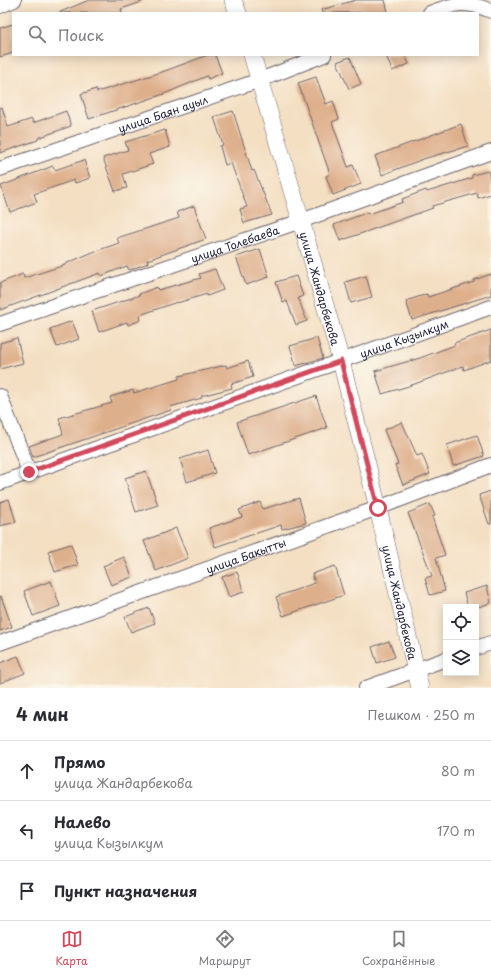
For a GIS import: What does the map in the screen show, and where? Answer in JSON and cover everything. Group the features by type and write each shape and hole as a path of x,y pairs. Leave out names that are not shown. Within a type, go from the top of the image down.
{"street":[{"path":"0,6 14,0"},
{"path":"233,0 238,12"},
{"path":"433,12 456,3 475,3 491,11"},
{"name":"улица Жандарбекова","path":"252,56 341,361 378,508 420,688"},
{"name":"улица Баян ауыл","path":"0,169 260,80 321,56"},
{"name":"улица Толебаева","path":"0,324 301,221 491,152"},
{"name":"улица Кызылкум","path":"0,483 491,307"},
{"path":"0,396 29,472"},
{"name":"улица Бакытты","path":"0,643 378,508 491,465"},
{"path":"479,647 491,643"},
{"path":"366,688 443,660"}],"building":[{"path":"89,0 142,0 142,2 121,9 122,12 60,12"},
{"path":"356,0 385,0 388,12 322,12 321,10"},
{"path":"12,24 12,53 0,57 0,28"},
{"path":"205,56 215,56 222,73 208,79 207,76 164,94 89,119 81,94 96,89 97,92 162,72"},
{"path":"386,56 405,56 409,64 392,71"},
{"path":"350,57 361,84 349,89 337,62"},
{"path":"316,77 326,104 333,101 339,119 332,122 348,167 353,165 361,184 333,195 326,176 330,174 298,83"},
{"path":"2,107 8,127 32,119 33,123 66,111 71,126 38,138 38,140 0,153 0,108"},
{"path":"233,111 252,171 254,170 272,215 244,223 240,209 247,207 231,163 225,165 220,146 223,145 214,117"},
{"path":"461,124 468,146 423,159 382,175 375,156"},
{"path":"165,130 170,147 149,154 153,164 123,174 127,188 115,191 103,158 128,150 125,142"},
{"path":"84,160 90,178 75,183 74,180 34,194 37,202 10,212 1,186 53,166 55,170"},
{"path":"488,171 491,182 491,194 478,198 477,193 432,206 433,208 340,241 334,225 368,212 369,214 403,202 402,199 426,190 427,192 472,178 472,175"},
{"path":"194,206 206,239 147,260 148,263 129,270 127,266 101,276 100,273 0,310 0,283 23,274 24,278 65,265 93,252 119,243 117,238 179,218 177,212"},
{"path":"260,249 269,277 246,285 236,257"},
{"path":"215,269 223,290 207,296 207,294 177,302 140,315 141,320 128,325 127,322 99,332 92,311 140,295 139,294 157,287 158,290 201,278 199,274"},
{"path":"491,274 491,295 412,320 406,301 427,294 428,297 474,282 474,280"},
{"path":"296,276 303,296 298,298 307,321 296,325 287,301 283,303 276,282"},
{"path":"366,276 372,297 351,303 345,282"},
{"path":"72,321 79,339 57,347 50,329"},
{"path":"491,330 491,360 464,370 463,366 412,385 382,394 375,371 420,358 455,345 454,343"},
{"path":"17,338 23,363 0,369 0,343"},
{"path":"317,338 323,358 296,366 290,346"},
{"path":"248,361 253,377 231,384 232,388 201,396 202,398 170,407 171,410 33,457 29,446 63,434 59,418 112,403 110,397 133,390 134,393 179,379 179,376 226,365 227,368"},
{"path":"316,396 327,428 248,455 237,422"},
{"path":"402,422 417,456 422,454 430,474 403,485 395,465 398,464 384,430"},
{"path":"477,435 484,456 453,466 447,445"},
{"path":"208,450 215,473 187,482 180,459"},
{"path":"146,471 158,505 136,512 125,478"},
{"path":"491,491 491,524 489,524 479,495"},
{"path":"299,498 306,523 282,529 281,525 215,547 209,528 242,517 239,510 260,502 263,509"},
{"path":"9,499 16,522 0,526 0,502"},
{"path":"430,504 435,516 432,517 445,555 436,558 445,591 430,595 425,578 432,576 408,513"},
{"path":"176,528 188,558 156,571 144,541"},
{"path":"71,544 78,565 55,572 48,551"},
{"path":"124,557 132,577 111,585 103,566"},
{"path":"335,566 344,595 283,616 276,597 315,583 312,574"},
{"path":"237,572 244,592 229,597 222,577"},
{"path":"51,581 60,606 33,616 24,591"},
{"path":"487,586 491,603 479,607 479,604 467,604 464,593"},
{"path":"0,596 12,627 0,631"},
{"path":"149,608 155,623 131,632 125,617"},
{"path":"389,641 395,657 377,663 372,647"},
{"path":"18,656 25,673 0,683 0,663"}],"route":[{"path":"29,472 341,361 378,508"}]}
